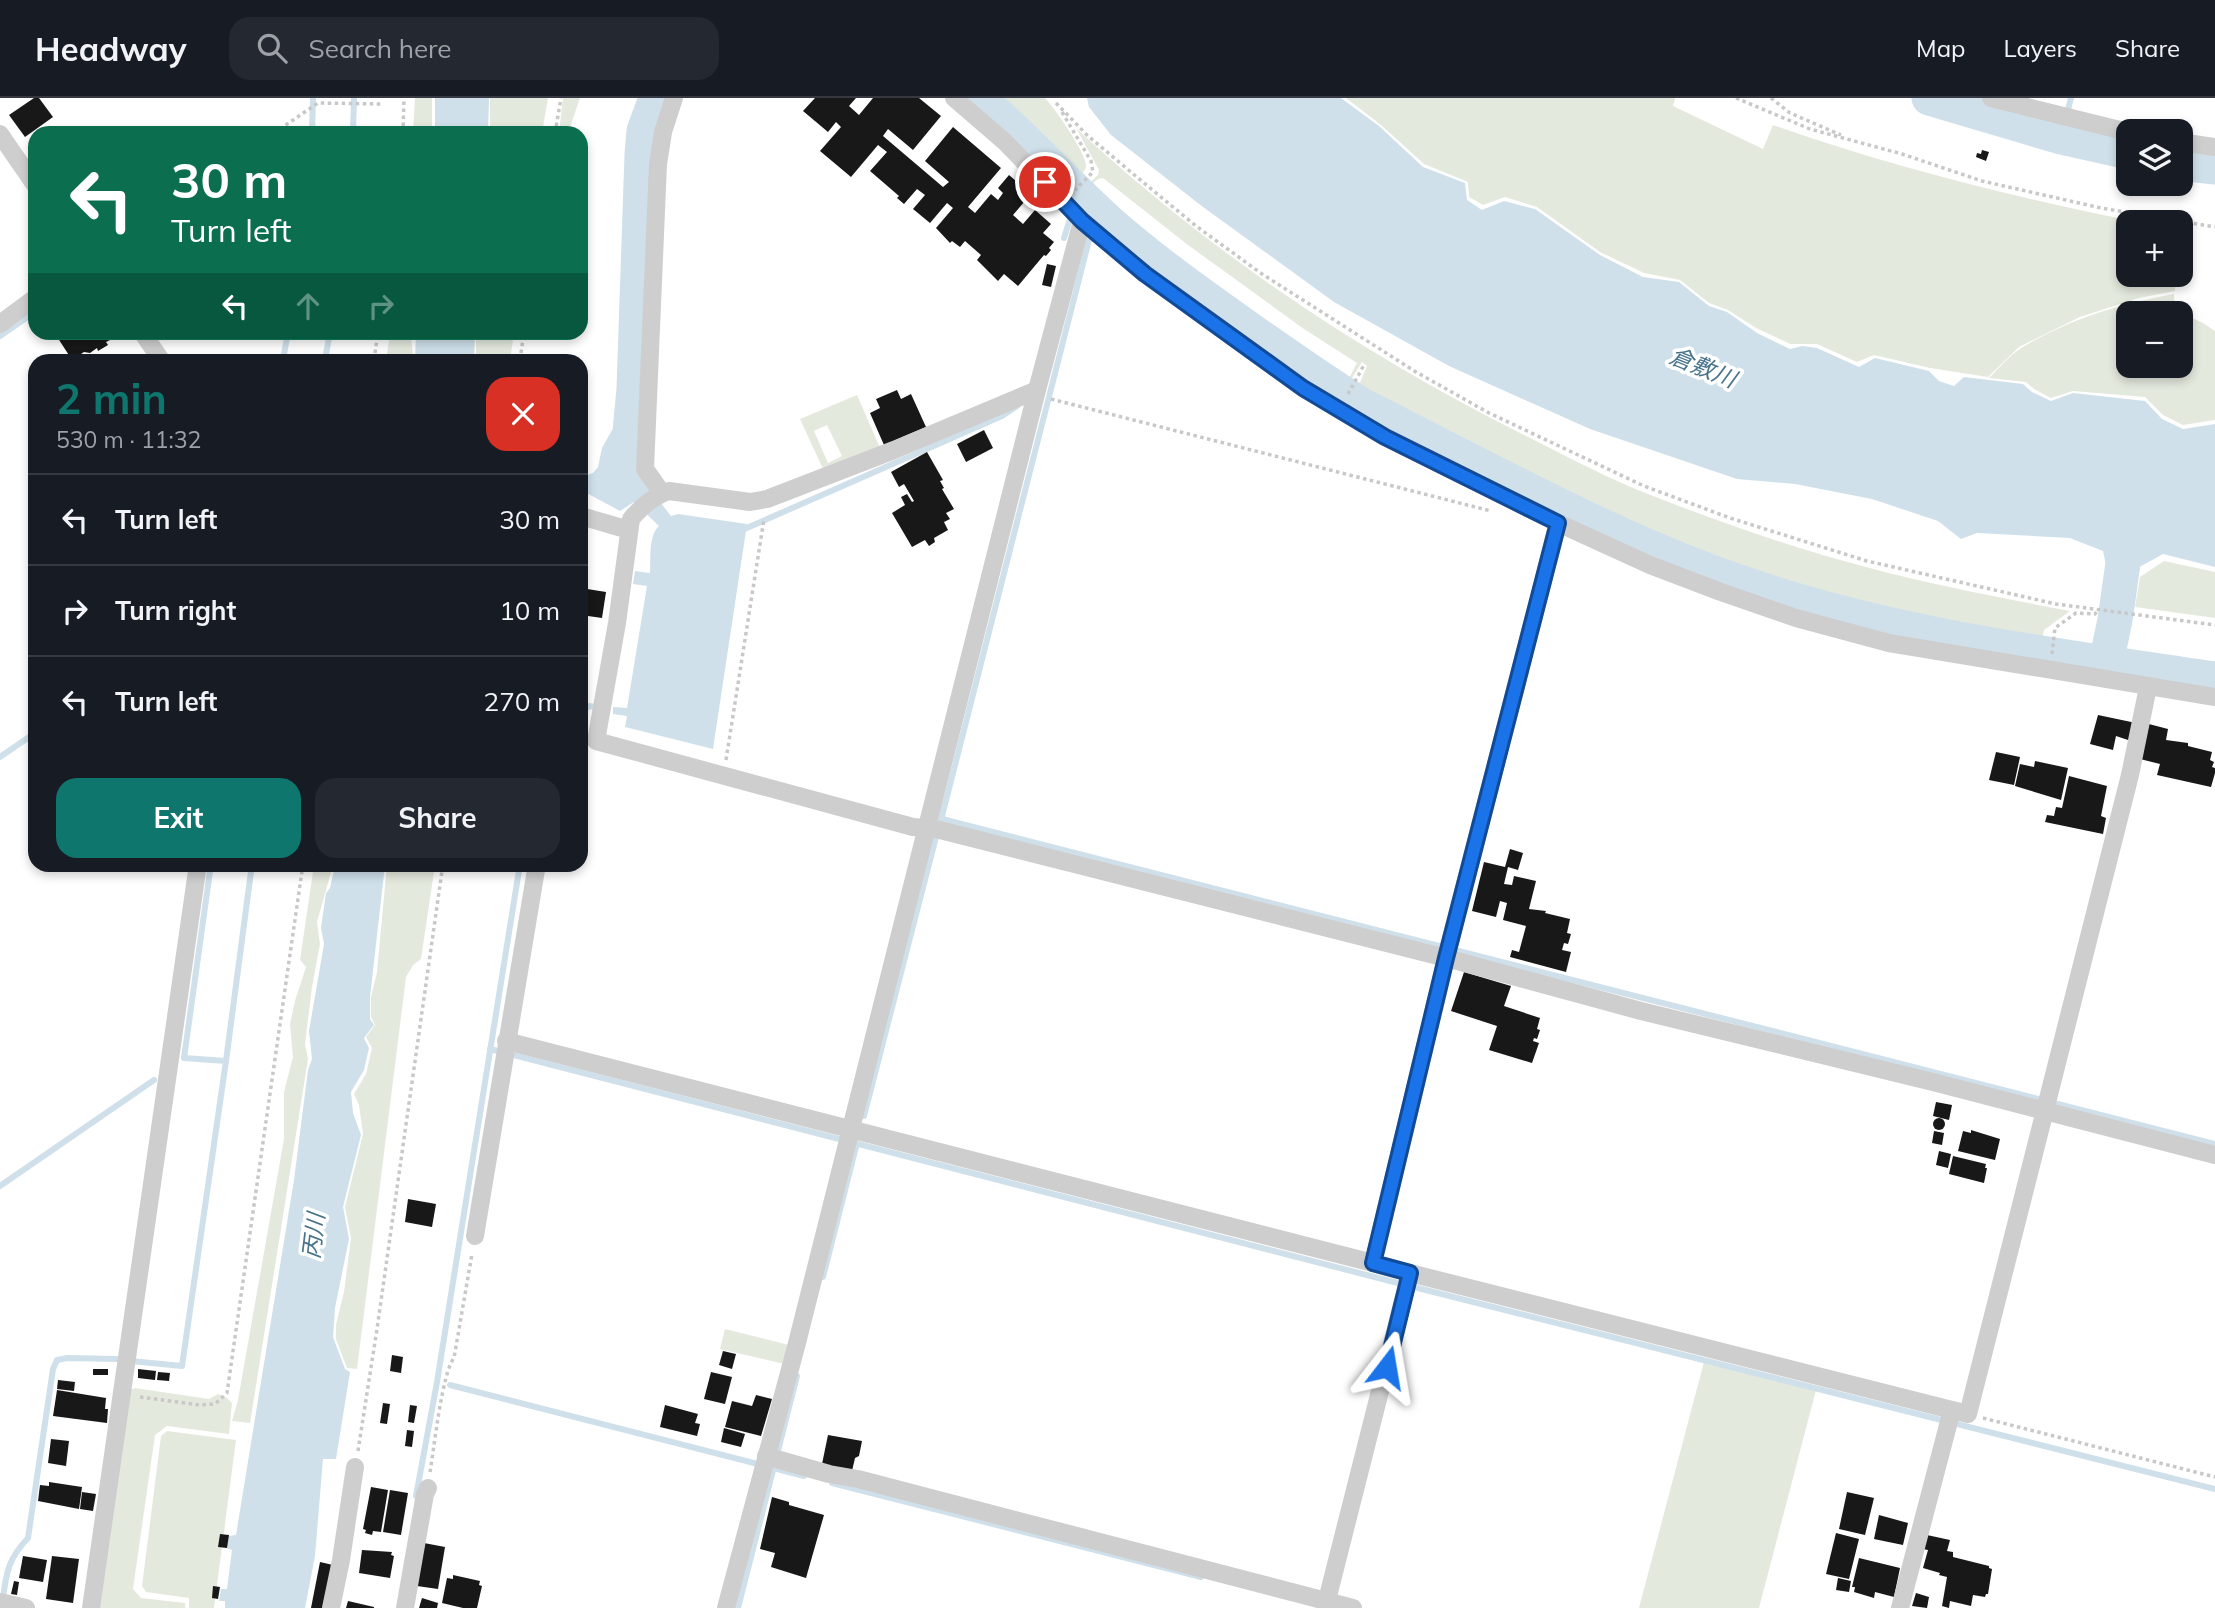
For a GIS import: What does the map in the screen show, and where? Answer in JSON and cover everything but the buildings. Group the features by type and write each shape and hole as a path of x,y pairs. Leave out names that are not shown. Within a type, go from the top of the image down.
{"street":[{"path":"659,495 645,469 658,164 663,132 674,98"},
{"path":"954,98 1005,142 1082,221 1145,274 1303,388 1385,437 1558,523 1650,565 1796,618 1889,643 2215,697"},
{"path":"1991,98 2116,129"},
{"path":"0,134 28,175"},
{"path":"2193,144 2215,147"},
{"path":"726,1608 769,1461 1037,390 1082,221"},
{"path":"0,324 28,303"},
{"path":"1037,390 894,450 766,499 750,502 668,491 640,509 631,519 603,708 589,742 913,827 936,829 1448,952 1641,1011 2045,1104 2215,1155"},
{"path":"588,518 629,530"},
{"path":"1373,1263 1448,952 1558,523"},
{"path":"1900,1608 2045,1104 2130,775 2148,687"},
{"path":"91,1608 197,872"},
{"path":"475,1236 536,872"},
{"path":"505,1048 849,1137 1373,1263 1409,1281 1954,1417"},
{"path":"1325,1605 1409,1281"},
{"path":"769,1461 1325,1605 1353,1608"},
{"path":"331,1608 355,1467"},
{"path":"405,1608 428,1488"},
{"path":"4,1603 26,1608"}],"path":[{"path":"403,126 404,98"},
{"path":"556,126 561,98"},
{"path":"1050,98 1088,136 1262,274 1489,413 1644,486 1730,519 1867,561 2004,594 2097,611 2215,625"},
{"path":"1735,98 1810,129 1982,181 2101,208 2215,227"},
{"path":"1772,98 1790,113 1852,140"},
{"path":"284,126 318,103 382,104"},
{"path":"1056,103 1091,161 1093,172 1082,183"},
{"path":"1353,385 1364,365"},
{"path":"1053,400 1496,513"},
{"path":"723,776 765,509"},
{"path":"2053,643 2055,628 2063,621 2076,613 2095,614 2097,611"},
{"path":"120,1398 146,1397 200,1405 215,1404 227,1393 302,872"},
{"path":"355,1467 442,872"},
{"path":"428,1488 445,1384 449,1364 454,1358 475,1236"},
{"path":"1954,1417 2215,1477"}],"shaded area":[{"path":"415,98 432,98 432,126 413,126"},
{"path":"490,98 548,98 543,126 490,126"},
{"path":"563,98 580,98 570,126 560,126"},
{"path":"992,98 1045,98 1076,142 1085,160 1084,171 1077,179 1017,118"},
{"path":"1346,98 1675,98 1673,106 1763,149 1773,125 1954,180 2116,217 2116,287 2175,287 2175,291 2130,301 2116,301 2116,305 2080,317 2019,347 1988,377 1930,368 1874,355 1857,362 1817,344 1790,344 1756,328 1728,310 1709,303 1680,280 1644,273 1600,252 1537,207 1505,197 1483,205 1469,197 1468,182 1424,164"},
{"path":"1076,128 1181,218 1292,300 1409,373 1622,483 1732,525 1839,560 1891,574 2070,611 2044,630 2042,642 1930,624 1826,598 1751,575 1671,546 1580,505 1422,427 1357,390 1367,366 1362,362 1349,383 1212,291 1142,236 1086,186 1098,175 1099,170","holes":["1103,178 1188,245 1304,329 1357,363 1348,380 1213,289 1091,188 1093,184"]},
{"path":"2174,294 2174,301 2142,301 2154,298"},
{"path":"2115,308 2116,378 2193,378 2193,318 2215,331 2215,420 2183,425 2163,415 2145,397 2073,391 2051,398 2026,382 1989,378 2017,351 2039,338"},
{"path":"389,340 411,340 413,354 387,354"},
{"path":"476,340 513,340 511,354 476,354"},
{"path":"857,395 881,450 824,471 800,419","holes":["827,425 842,456 828,463 814,431"]},
{"path":"2164,561 2215,572 2215,618 2135,607 2140,577"},
{"path":"313,872 331,872 317,922 320,944 305,1044 308,1059 250,1423 232,1421 284,1139 284,1092 293,1057 290,1024 306,967 300,960"},
{"path":"386,872 434,872 421,959 413,965 406,977 357,1369 347,1368 336,1339 336,1325 344,1292 351,1238 345,1207 363,1134 359,1105 354,1094 366,1074 372,1048 366,1037 375,1025 371,1017 371,997 377,972"},
{"path":"725,1329 789,1345 784,1364 720,1349"},
{"path":"1704,1362 1816,1390 1759,1608 1639,1608"},
{"path":"135,1388 209,1399 218,1394 232,1403 229,1434 167,1426 155,1435 133,1589 141,1598 185,1603 185,1608 98,1608 129,1390"},
{"path":"167,1431 236,1440 214,1608 189,1608 189,1598 146,1592 142,1586 161,1436"}],"water":[{"path":"435,98 489,98 488,126 435,126"},
{"name":"倉敷川","path":"1087,98 1341,98 1379,126 1423,167 1465,183 1467,200 1482,210 1504,201 1535,209 1600,255 1643,277 1679,282 1709,306 1727,312 1757,333 1790,349 1802,346 1817,348 1859,367 1875,358 1929,371 1939,381 1954,386 1964,377 2023,384 2032,392 2051,401 2073,393 2145,401 2162,419 2183,429 2215,424 2215,567 2163,554 2134,570 2127,597 2120,602 2114,602 2103,551 2070,538 1977,533 1961,539 1938,521 1872,499 1795,484 1737,479 1590,429 1449,366 1334,302 1203,207 1111,135 1089,107"},
{"path":"416,340 475,340 474,354 415,354"},
{"path":"624,396 640,397 638,474 671,516 678,514 747,524 713,749 625,727 627,716 613,714 613,707 627,708 647,586 633,584 635,571 650,573 653,536 659,526 634,502 620,511 588,494 588,475 598,467 602,448 621,414"},
{"name":"丙川","path":"333,872 384,872 370,997 370,1019 374,1025 364,1038 369,1048 364,1070 351,1092 353,1113 361,1135 343,1207 349,1239 335,1308 333,1337 345,1369 350,1372 336,1459 323,1459 315,1556 305,1608 225,1608 225,1601 219,1601 221,1589 227,1589 232,1550 226,1548 229,1536 236,1535 294,1180 308,1070 312,1059 309,1031 324,944 321,928 326,893"}],"waterway":[{"path":"312,126 313,98"},
{"path":"353,126 354,98"},
{"path":"629,442 634,389 642,154 644,131 656,98"},
{"path":"978,98 1128,238 1259,336 1365,407 1605,527 1654,549 1754,587 1867,619 1982,643 2215,679"},
{"path":"1929,98 2061,137 2116,149"},
{"path":"2061,137 2071,98"},
{"path":"2193,164 2215,167"},
{"path":"1082,207 1088,201"},
{"path":"1064,238 1070,219"},
{"path":"1102,227 1108,221"},
{"path":"941,820 1089,240"},
{"path":"0,336 28,317"},
{"path":"284,354 287,340"},
{"path":"326,354 329,340"},
{"path":"740,531 1002,416 1017,406"},
{"path":"2106,663 2124,556"},
{"path":"588,707 601,708"},
{"path":"0,757 28,738"},
{"path":"942,819 2215,1144"},
{"path":"864,1116 936,837"},
{"path":"131,1361 182,1366 226,1061 184,1058 210,872"},
{"path":"226,1061 251,872"},
{"path":"416,1496 437,1382 519,872"},
{"path":"490,1049 1390,1281 2215,1489"},
{"path":"0,1186 154,1080"},
{"path":"823,1277 857,1143"},
{"path":"3,1599 10,1566 16,1552 28,1538 53,1369 57,1360 117,1359"},
{"path":"738,1608 797,1376"},
{"path":"450,1385 804,1476"},
{"path":"832,1483 1201,1577"}],"route":[{"path":"1045,182 1082,221 1145,274 1303,388 1385,437 1558,523 1446,958 1373,1263 1410,1273 1387,1367"}]}
